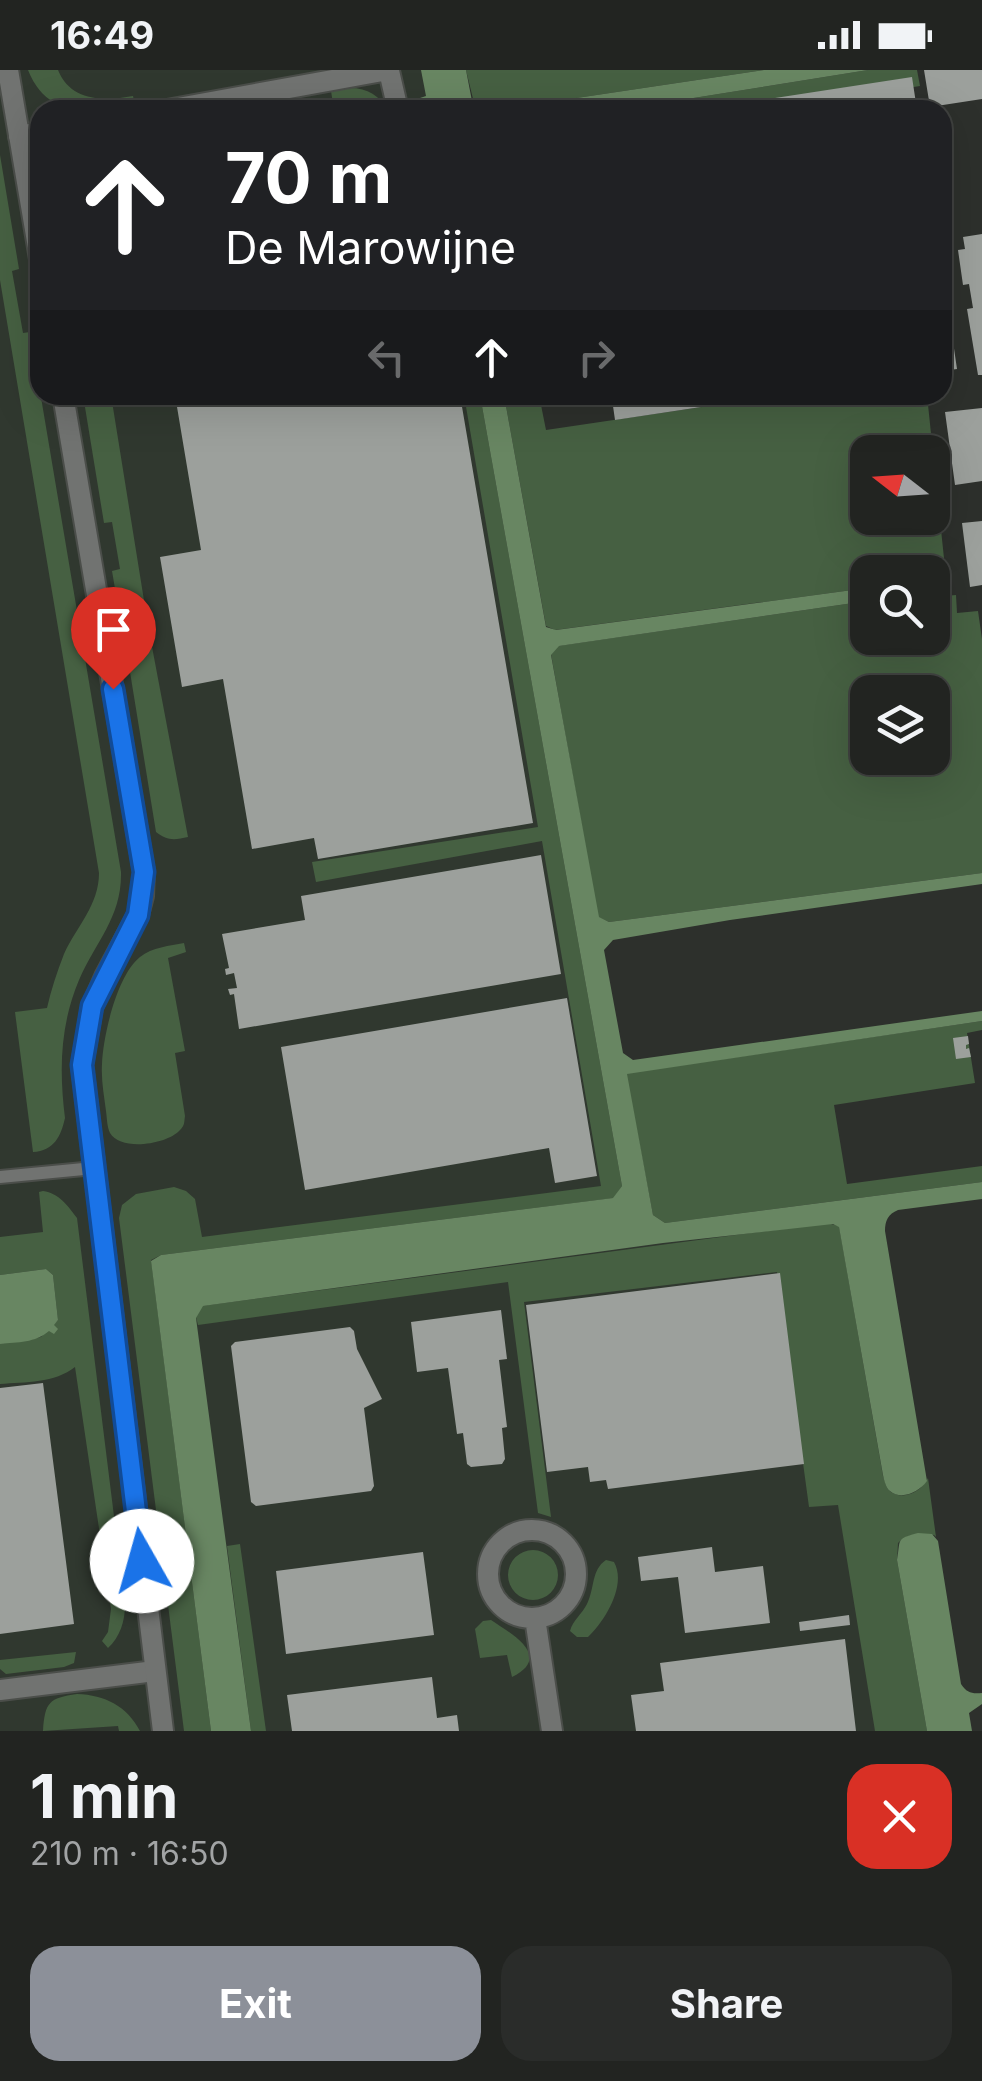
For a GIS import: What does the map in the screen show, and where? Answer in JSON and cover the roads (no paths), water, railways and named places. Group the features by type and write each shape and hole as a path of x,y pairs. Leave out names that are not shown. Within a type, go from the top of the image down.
{"street":[{"path":"8,70 30,134"},
{"path":"222,100 388,70 396,100"},
{"path":"65,405 144,872 138,915 92,1006 82,1065 163,1731"},
{"path":"525,1530 552,1534 571,1554 575,1567 571,1594 563,1605 535,1618 520,1617 506,1610 495,1599 487,1570 500,1543 525,1530"},
{"path":"535,1618 552,1731"},
{"path":"0,1690 155,1671"}],"lane":[{"path":"0,1177 94,1168"}]}
